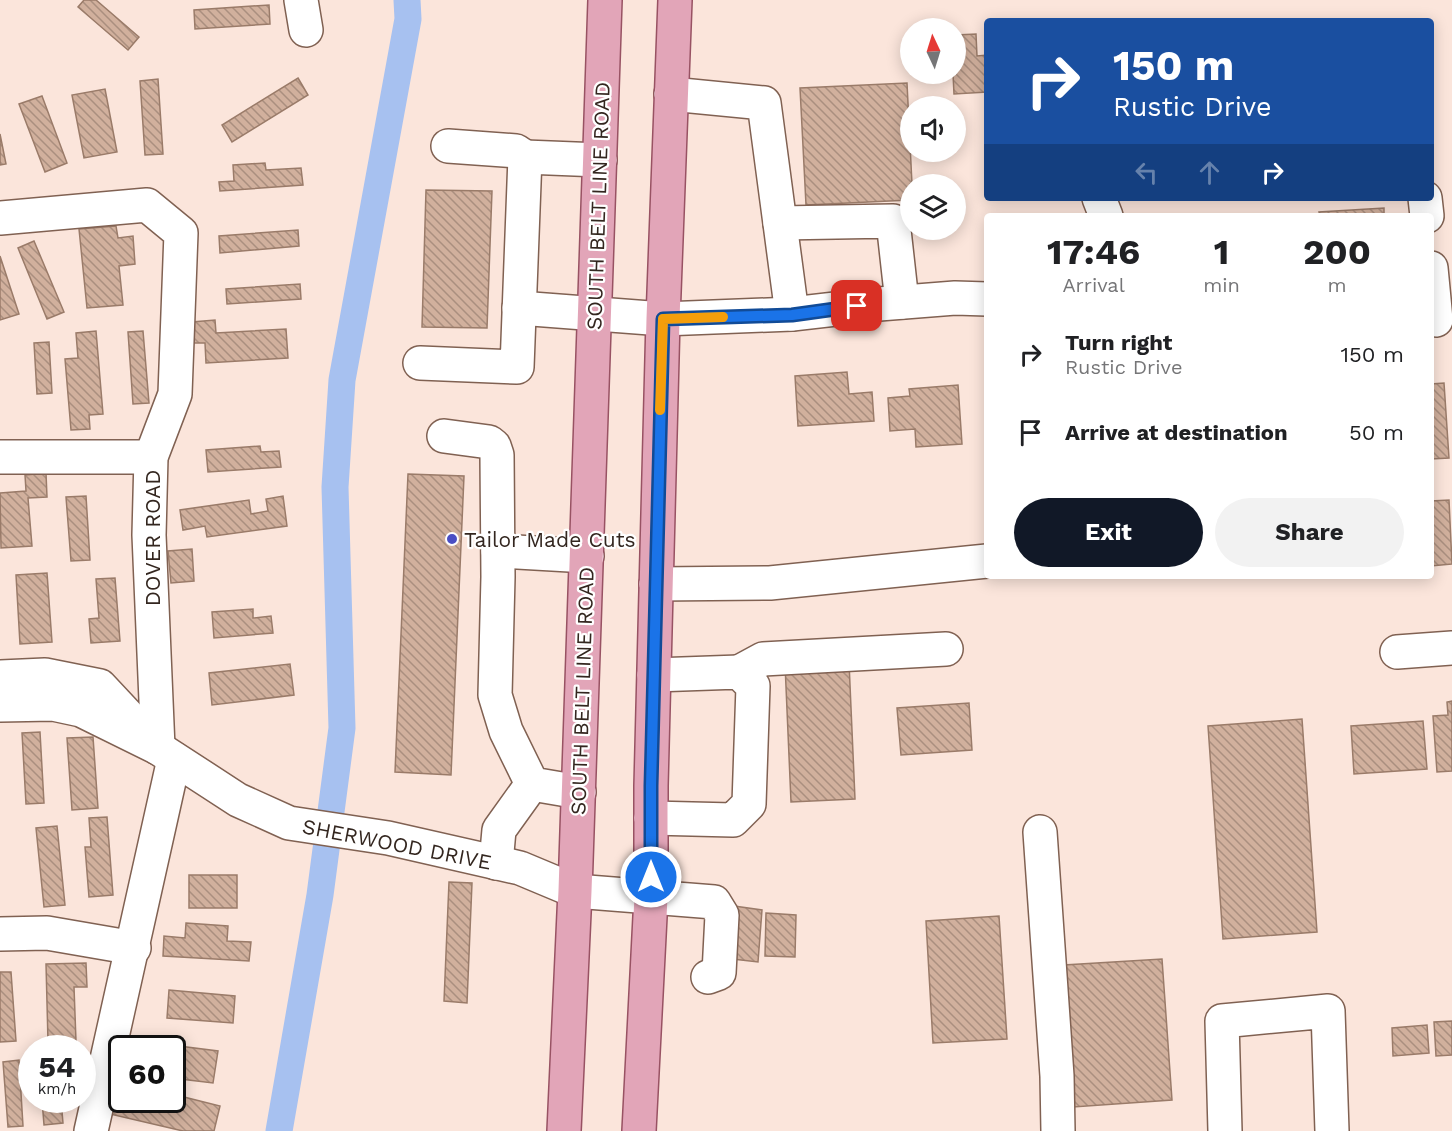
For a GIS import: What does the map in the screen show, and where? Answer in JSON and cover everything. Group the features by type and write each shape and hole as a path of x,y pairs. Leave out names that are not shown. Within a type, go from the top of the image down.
{"main road":[{"name":"SOUTH BELT LINE ROAD","path":"564,1131 576,891 605,0"},
{"path":"639,1131 651,897 663,319 675,0"}],"street":[{"path":"671,94 764,103 792,315"},
{"path":"448,146 516,151 525,157 600,160"},
{"path":"420,363 517,367 525,157"},
{"name":"DOVER ROAD","path":"0,218 147,205 181,233 175,394 151,457 149,535 166,753 134,948 91,1131"},
{"path":"780,223 893,221 902,302"},
{"path":"1434,286 1440,321"},
{"path":"519,308 663,319 792,315 902,302 955,298 984,299"},
{"path":"444,436 489,442 494,446 497,455 495,695 506,731 532,784"},
{"path":"0,457 151,457"},
{"path":"498,551 587,556"},
{"path":"656,584 770,583 984,561"},
{"path":"1397,652 1452,648"},
{"path":"654,675 739,672 764,659 946,649"},
{"path":"651,818 733,820 749,804 753,686 739,672"},
{"name":"SHERWOOD DRIVE","path":"0,677 45,675 100,686 166,753"},
{"name":"SHERWOOD DRIVE","path":"0,705 53,704 81,710 166,753 238,800 289,823 388,838 496,862 520,868 576,891 714,902 722,915 719,973 708,977"},
{"path":"532,784 579,792"},
{"path":"496,862 499,830 532,784"},
{"path":"1040,832 1057,1076 1058,1131"},
{"path":"0,934 47,933 134,948"},
{"path":"1225,1131 1222,1021 1328,1011 1332,1131"}],"building":[{"path":"84,0 96,0 139,37 128,50 78,7"},
{"path":"269,5 270,24 195,29 194,10"},
{"path":"966,34 976,34 977,56 984,55 984,92 954,94 954,84 966,84"},
{"path":"298,78 308,95 232,142 222,125"},
{"path":"158,79 163,154 145,155 140,81"},
{"path":"907,84 908,96 900,96 900,162 911,162 912,174 900,174 900,200 806,205 800,88"},
{"path":"105,89 117,152 84,158 72,95"},
{"path":"42,96 67,163 45,172 19,104"},
{"path":"0,134 6,164 0,165"},
{"path":"265,163 266,170 301,168 303,185 220,191 219,182 234,181 233,165"},
{"path":"426,190 492,191 487,328 422,327"},
{"path":"1384,208 1384,213 1319,212"},
{"path":"116,226 118,238 133,236 135,264 119,266 123,305 87,308 79,229"},
{"path":"298,230 299,246 220,253 219,236"},
{"path":"34,241 64,312 47,319 18,248"},
{"path":"0,256 19,314 0,320"},
{"path":"300,284 301,299 227,304 226,289"},
{"path":"215,320 216,333 286,329 288,358 206,363 205,343 193,343 192,322"},
{"path":"96,331 103,414 89,415 90,429 71,430 65,359 78,358 76,333"},
{"path":"143,331 149,403 133,404 128,332"},
{"path":"49,342 52,393 37,394 34,343"},
{"path":"847,372 849,394 872,392 874,421 798,426 795,376"},
{"path":"1444,383 1449,458 1434,459 1434,384"},
{"path":"958,385 962,444 916,447 915,429 890,431 888,398 910,396 909,389"},
{"path":"260,446 261,452 279,451 281,467 208,472 206,450"},
{"path":"46,473 47,497 28,498 32,546 1,548 0,493 26,491 25,475"},
{"path":"408,474 464,476 451,775 395,772"},
{"path":"86,496 90,560 71,561 66,497"},
{"path":"283,496 287,526 207,537 205,526 183,530 180,510 249,500 251,514 268,511 266,499"},
{"path":"1449,500 1452,564 1434,566 1434,501"},
{"path":"192,549 194,581 171,583 168,551"},
{"path":"47,573 52,642 20,644 16,575"},
{"path":"115,578 120,641 91,643 89,619 99,618 96,579"},
{"path":"253,609 253,618 271,616 273,633 214,638 212,612"},
{"path":"849,662 855,799 791,802 785,664"},
{"path":"290,664 294,695 212,705 209,673"},
{"path":"1452,701 1452,771 1437,772 1433,716 1448,715 1447,702"},
{"path":"969,703 972,750 901,755 897,708"},
{"path":"1302,719 1317,932 1223,939 1208,726"},
{"path":"1423,721 1427,769 1354,774 1351,726"},
{"path":"40,732 44,803 26,804 22,733"},
{"path":"93,737 98,808 72,810 67,738"},
{"path":"107,817 113,895 89,897 85,847 91,847 89,818"},
{"path":"57,826 65,905 44,907 36,828"},
{"path":"189,875 237,875 237,908 189,908"},
{"path":"449,882 472,883 467,1003 444,1001"},
{"path":"727,905 762,910 758,962 724,958"},
{"path":"766,913 796,915 795,957 765,956"},
{"path":"999,916 1007,1039 933,1043 926,921"},
{"path":"186,923 228,926 227,941 251,942 249,961 163,956 164,936 185,938"},
{"path":"1162,959 1172,1100 1073,1107 1064,965"},
{"path":"86,963 87,987 74,987 76,1035 48,1035 46,964"},
{"path":"0,972 11,972 16,1041 0,1042"},
{"path":"169,990 235,996 233,1023 167,1018"},
{"path":"1452,1021 1452,1055 1436,1056 1434,1022"},
{"path":"1427,1025 1429,1053 1393,1056 1392,1028"},
{"path":"186,1047 218,1051 213,1083 186,1080"},
{"path":"18,1060 18,1113 22,1113 23,1126 8,1127 3,1062"},
{"path":"186,1098 220,1106 214,1131 183,1131 110,1114 186,1113"},
{"path":"43,1113 62,1113 63,1123 44,1125"}],"waterway":[{"path":"279,1131 320,895 342,728 335,487 342,380 408,19 407,0"}],"slow traffic":[{"path":"660,410 663,319 723,317"}],"place":[{"name":"Tailor Made Cuts","path":"452,539"}],"route":[{"path":"651,877 651,786 663,319 792,315 857,306"}]}
